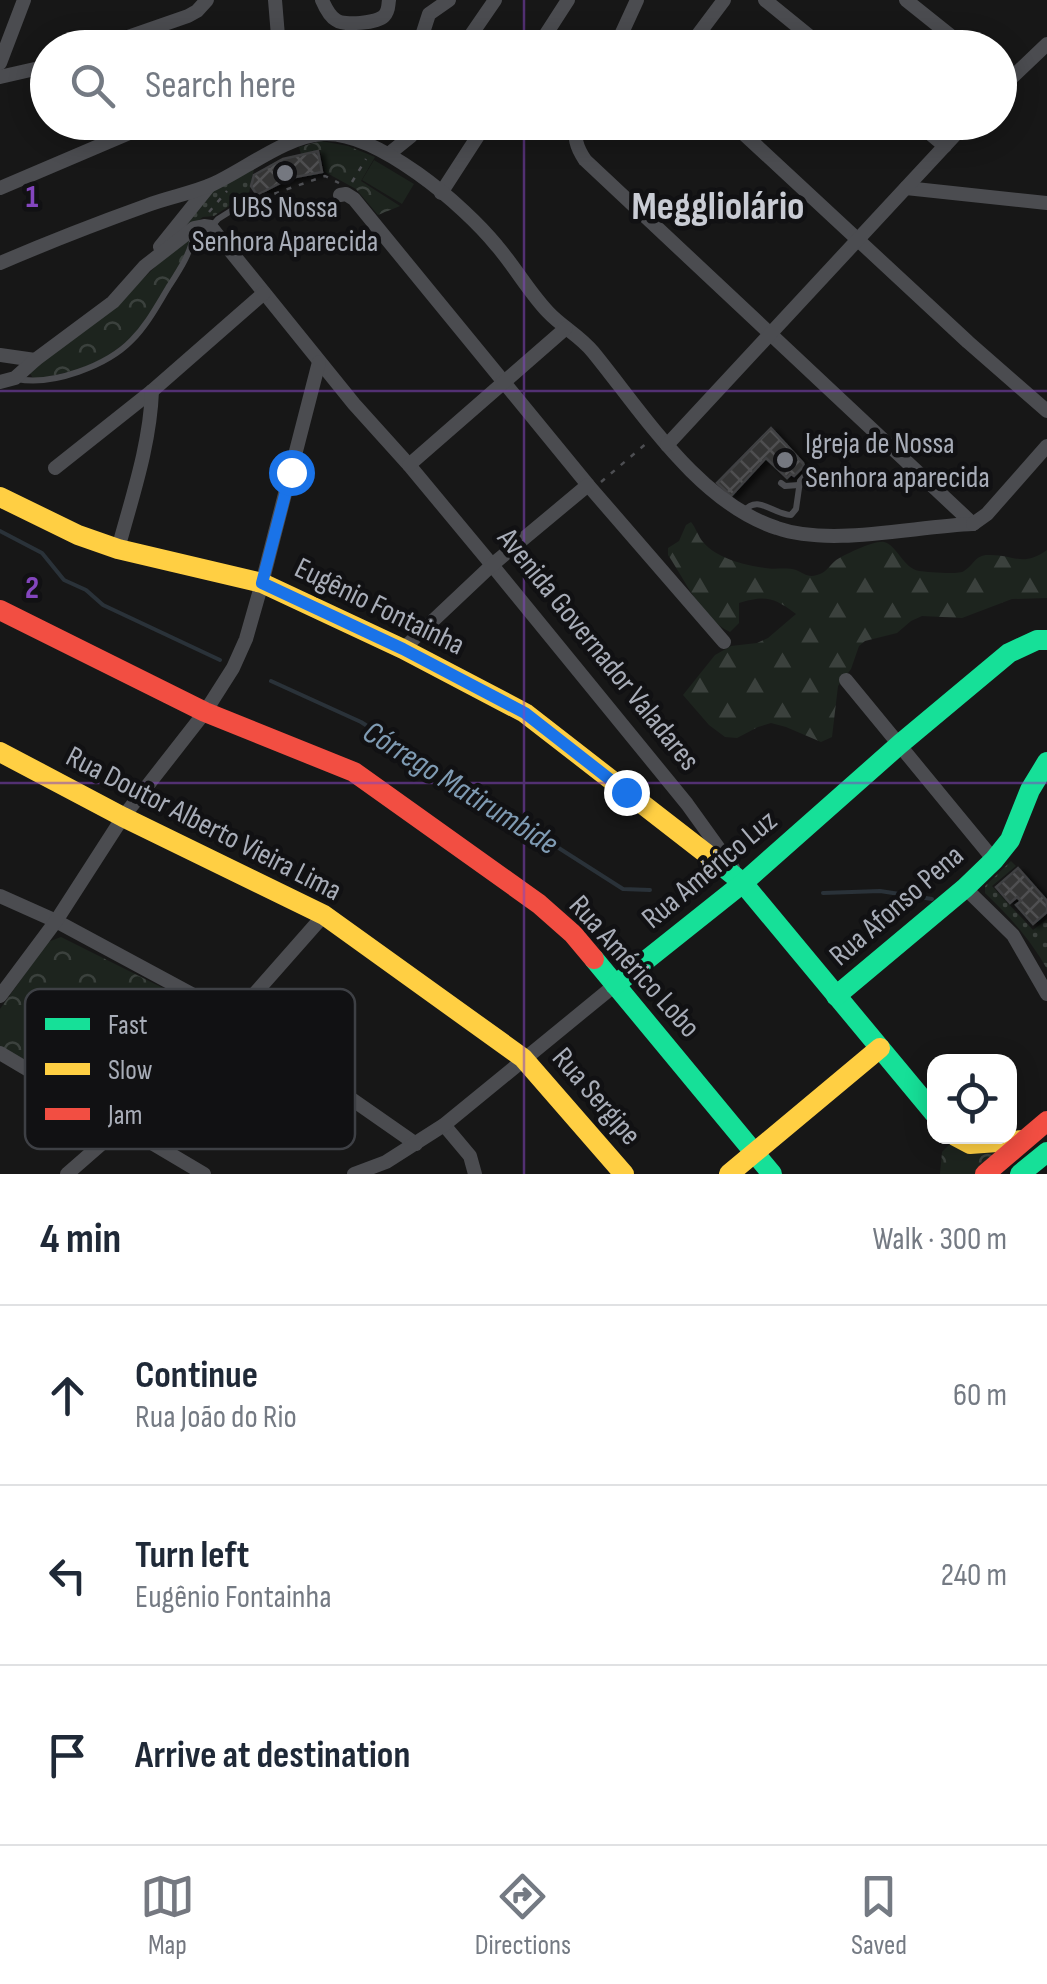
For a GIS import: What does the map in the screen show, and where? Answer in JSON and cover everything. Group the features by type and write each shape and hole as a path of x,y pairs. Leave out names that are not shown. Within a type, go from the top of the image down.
{"main road":[{"name":"Eugênio Fontainha","path":"0,497 118,550 262,583 403,649 525,713 743,883"},
{"name":"Rua Américo Lobo","path":"0,610 205,712 354,772 539,904 573,934 772,1174"},
{"name":"Rua Américo Luz","path":"615,984 743,883 1008,653 1037,640 1047,640"},
{"name":"Rua Doutor Alberto Vieira Lima","path":"0,752 324,915 524,1058"},
{"name":"Rua Afonso Pena","path":"836,996 994,860 1010,840 1030,790 1047,762"},
{"name":"Avenida Governador Valadares","path":"743,883 927,1105"},
{"path":"728,1174 880,1048"},
{"name":"Rua Sergipe","path":"524,1058 624,1174"},
{"path":"984,1174 1047,1120"},
{"path":"1017,1141 1024,1140"}],"street":[{"path":"0,63 24,0"},
{"path":"148,30 198,11 207,0"},
{"path":"275,0 280,30"},
{"path":"322,0 331,16 347,24 382,18 389,0"},
{"path":"423,30 428,14 449,0"},
{"path":"475,30 496,0"},
{"path":"549,30 568,0"},
{"path":"622,30 636,0"},
{"path":"702,30 724,0"},
{"path":"765,0 802,30"},
{"path":"906,0 944,30"},
{"path":"1017,69 1047,44"},
{"path":"0,78 30,70"},
{"path":"0,188 113,140"},
{"path":"0,263 52,240 210,186 283,140"},
{"path":"358,140 390,153 479,225 547,311 590,348 662,440 709,486 743,512 779,529 828,535 973,524 987,514 1047,446"},
{"path":"390,153 406,140"},
{"path":"440,193 475,140"},
{"path":"576,140 585,160 973,524"},
{"path":"750,140 1047,411"},
{"path":"938,140 945,146"},
{"path":"662,440 771,334 950,140"},
{"path":"8,380 112,302 210,186"},
{"path":"906,188 1045,200"},
{"path":"340,195 354,199 590,487 724,642"},
{"path":"145,266 194,228 214,223"},
{"name":"Avenida Governador Valadares","path":"214,223 264,293 354,404 492,564 687,804 743,883"},
{"path":"55,468 152,391 264,293"},
{"path":"409,465 566,328"},
{"path":"0,354 35,360"},
{"path":"0,996 56,921 123,817 205,712 233,668 262,583 320,362"},
{"path":"118,550 146,446 152,391"},
{"path":"403,649 492,564 590,487"},
{"path":"846,680 994,860"},
{"path":"964,888 1013,935 1047,994"},
{"path":"0,896 56,921 183,989"},
{"path":"258,989 324,915"},
{"name":"Rua Américo Luz","path":"354,1174 386,1162 444,1126 615,984"},
{"path":"0,1053 25,1068"},
{"path":"355,1101 416,1144"},
{"path":"444,1126 470,1156 475,1174"},
{"path":"66,1174 95,1149"},
{"path":"161,1149 204,1174"}],"lane":[{"path":"214,223 253,196"},
{"path":"8,380 36,382 80,370 108,358 130,342 151,317 182,265 194,228"},
{"path":"743,512 756,503 791,515 796,510 799,486 813,466"},
{"path":"781,483 799,486"}],"path":[{"path":"253,196 256,200 325,176 349,188 373,146"},
{"path":"214,223 209,211 230,188 228,176"},
{"path":"590,487 662,440"}],"green space":[{"path":"321,141 375,157 361,181 400,206 378,215 356,189 325,172 320,150 301,154 299,147"},
{"path":"374,160 414,184 402,204 362,180"},
{"path":"254,169 249,193 214,216 203,217 183,231 180,228 206,193"},
{"path":"188,235 191,238 169,287 124,344 92,364 34,380 28,370 115,306"},
{"path":"691,522 703,542 723,556 748,565 792,569 811,576 823,573 852,552 880,542 889,544 913,569 943,573 961,572 984,555 1024,559 1047,550 1047,598 1012,599 962,618 922,616 897,633 865,641 838,686 832,737 821,742 771,723 737,738 725,737 683,695 715,655 731,646 768,638 796,614 775,601 756,599 739,603 739,623 730,632 720,626 703,609 668,555 668,548 679,541"},
{"path":"1011,861 1016,866 992,886 1033,930 1047,919 1047,969 1019,929 985,893 985,886"},
{"path":"61,937 165,989 25,989 25,1063 0,1048 0,1009 48,942"},
{"path":"1022,1141 982,1174 940,1174 942,1152 950,1144"}],"building":[{"name":"UBS Nossa Senhora Aparecida","path":"318,151 322,172 290,178 257,195 251,186 254,175 283,159"},
{"name":"Igreja de Nossa Senhora aparecida","path":"771,428 804,466 787,478 766,458 731,496 717,483"},
{"path":"1018,868 1047,901 1047,912 1033,924 1016,905 1021,901 1017,897 1010,903 996,887"}],"waterway":[{"name":"Córrego Matirumbide","path":"0,531 42,553 64,580 86,590 103,605 220,660"},
{"name":"Córrego Matirumbide","path":"271,681 361,722 623,889 650,890"},
{"name":"Córrego Matirumbide","path":"823,893 880,891 932,899"}],"traffic: fast":[{"path":"615,985 743,883 1009,653 1037,640 1047,640"},
{"path":"836,996 994,860 1010,840 1030,790 1047,762"},
{"path":"717,862 743,883 927,1105"},
{"path":"594,959 772,1174"},
{"path":"1020,1174 1047,1152"}],"traffic: slow":[{"path":"0,497 78,535 118,549 262,583 403,649 525,713 717,862"},
{"path":"0,752 324,915 523,1058 624,1174"},
{"path":"729,1174 880,1048"},
{"path":"1017,1141 1024,1140"}],"traffic: jam":[{"path":"0,610 205,712 354,772 539,904 594,959"},
{"path":"985,1174 1047,1121"}],"place":[{"name":"UBS Nossa Senhora Aparecida","path":"285,173"},
{"name":"Igreja de Nossa Senhora aparecida","path":"785,460"}],"district":[{"name":"Meggliolário","path":"718,205"}],"route":[{"path":"291,472 262,583 403,649 525,713 626,792"}]}
